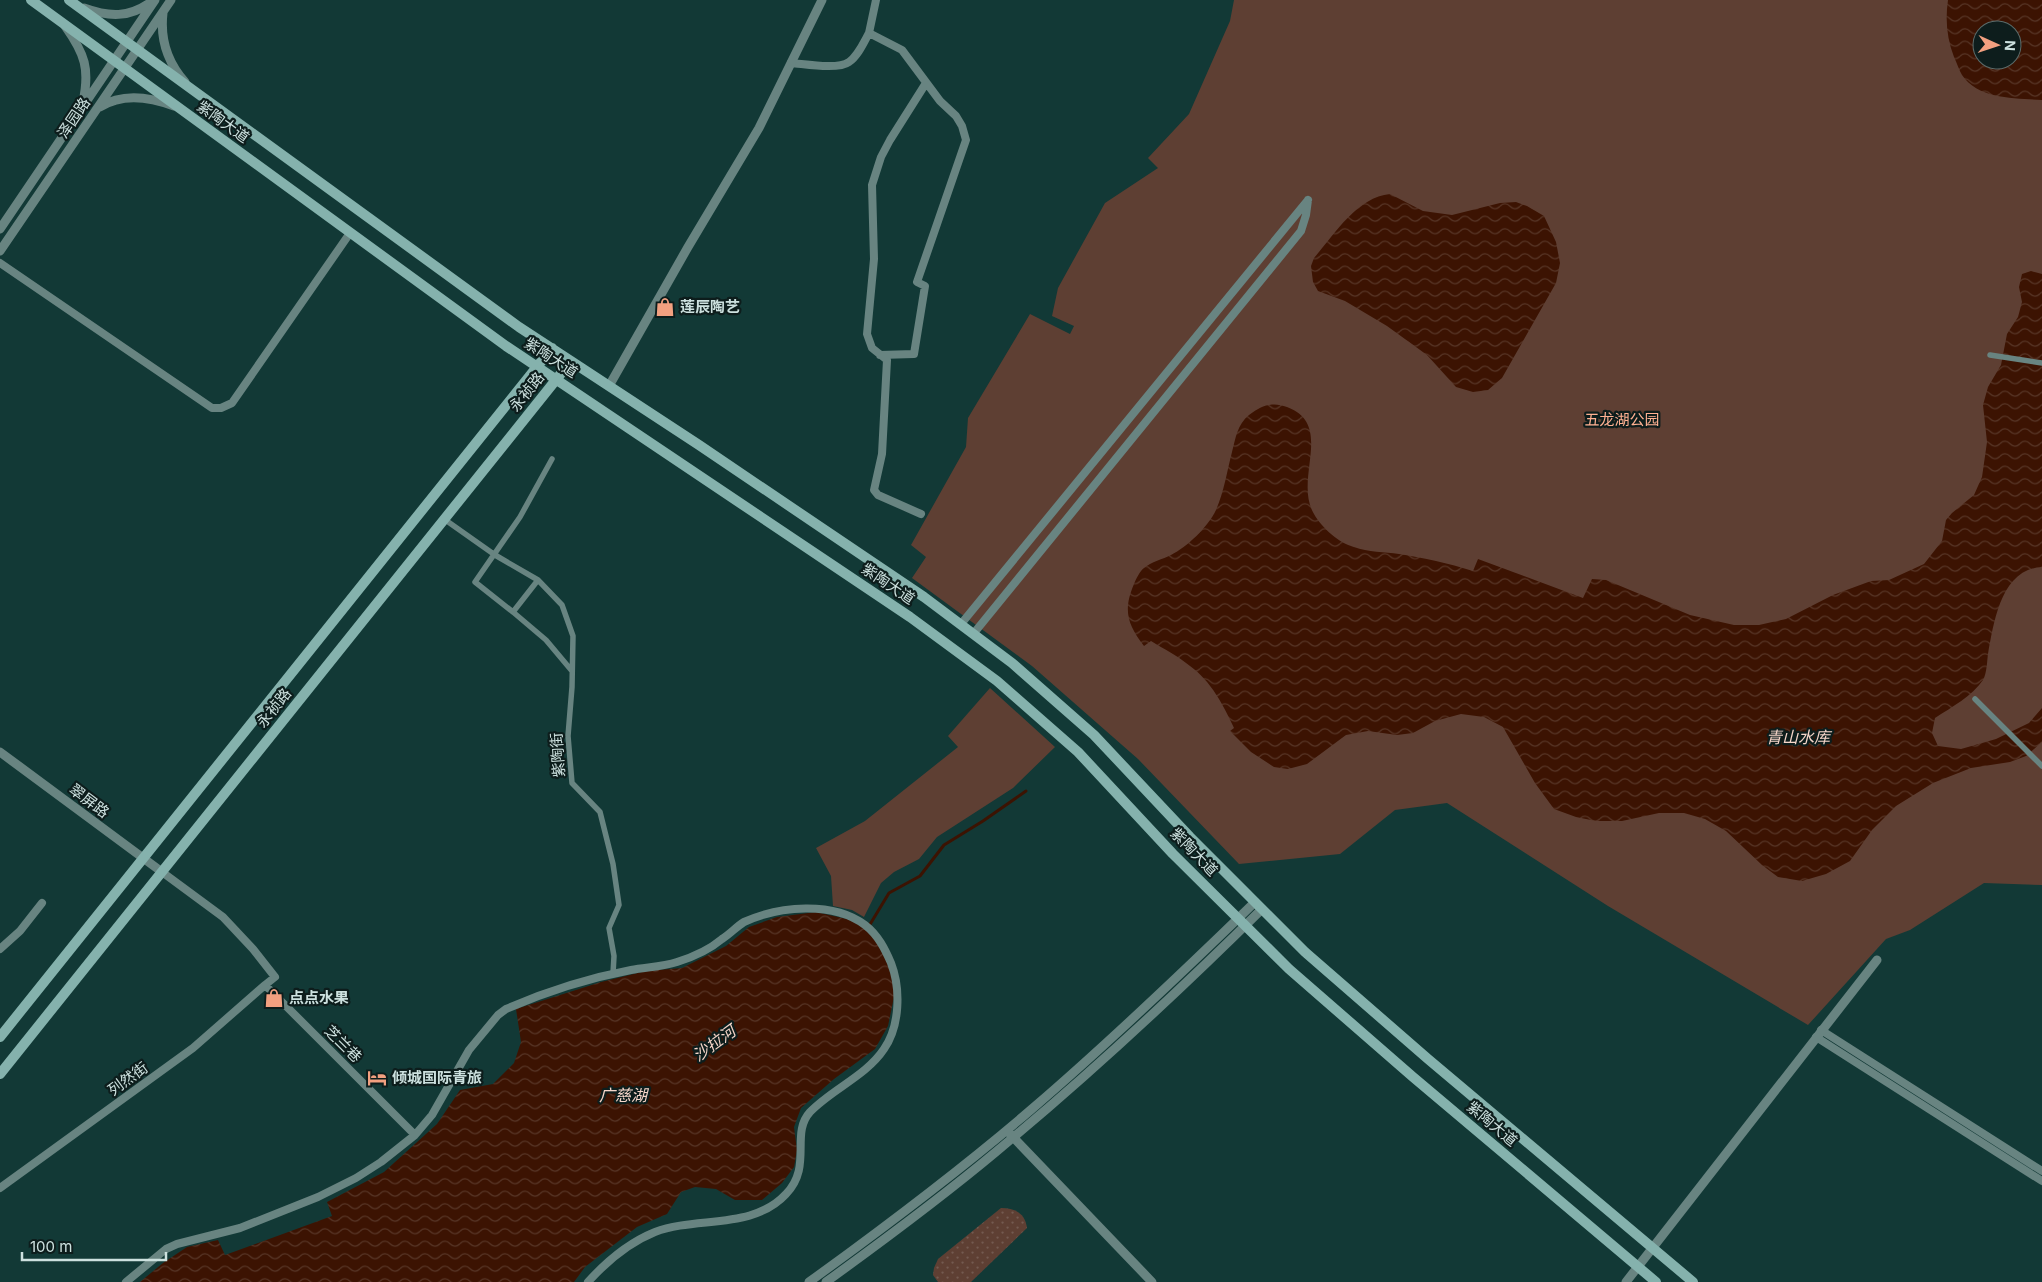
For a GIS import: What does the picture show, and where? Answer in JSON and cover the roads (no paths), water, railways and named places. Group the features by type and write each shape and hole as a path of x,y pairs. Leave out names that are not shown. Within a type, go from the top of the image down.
{"main road":[{"name":"紫陶大道","path":"31,0 537,367 910,617 990,676 1078,752 1173,854 1289,969 1656,1282"},
{"name":"紫陶大道","path":"73,3 414,251 552,348 974,633 1038,685 1094,735 1190,838 1305,952 1693,1282"},
{"name":"永祯路","path":"0,1037 552,348"},
{"name":"永祯路","path":"0,1074 571,361"}],"street":[{"path":"73,3 98,14 122,15 137,11 154,0"},
{"name":"泽园路","path":"0,229 154,0"},
{"name":"泽园路","path":"0,251 171,0"},
{"path":"610,386 688,247 759,128 822,0"},
{"path":"791,63 819,66 846,64 852,60 869,33 876,0"},
{"path":"164,11 163,36 169,58 178,74 194,91"},
{"path":"64,24 81,50 86,66 86,88 82,108"},
{"path":"869,33 899,48 940,101 956,116 962,126 966,140 917,282 925,286 914,354 880,355"},
{"path":"921,514 878,495 874,490 882,454 887,360 872,348 867,334 874,259 872,185 890,140 926,83"},
{"path":"97,108 118,99 134,98 155,100 179,108"},
{"path":"961,624 1308,200 1306,215 1300,233 974,633"},
{"path":"0,263 212,408 221,408 232,403 350,233"},
{"path":"1990,356 2042,363"},
{"path":"552,459 520,517 475,582 546,640 572,671"},
{"name":"紫陶街","path":"444,519 495,555 538,580 562,605 573,636 568,736 572,783 600,812 613,864 619,905 609,928 614,956 613,974"},
{"path":"513,612 538,580"},
{"path":"1975,699 2042,766"},
{"name":"翠屏路","path":"0,752 162,872"},
{"path":"162,872 223,918 254,949 275,977 265,985"},
{"path":"0,949 20,932 42,902"},
{"path":"809,1282 948,1178 1006,1131 1259,906"},
{"path":"126,1282 166,1249 177,1244 240,1228 337,1188 381,1162 416,1135 437,1108 469,1050 498,1015 516,1005 588,980 632,970 662,966 691,957 719,942 742,924 756,917 776,912 799,910 830,911 849,916 864,925 880,942 892,967 897,988 895,1018 891,1036 885,1048 876,1059 815,1108 806,1118 802,1130 800,1172 797,1180 786,1195 773,1206 752,1216 691,1224 657,1232 642,1238 597,1272 588,1282"},
{"path":"826,1282 948,1191 1013,1138 1118,1045 1242,922"},
{"path":"1626,1282 1877,960"},
{"name":"芝兰巷","path":"265,985 416,1135"},
{"name":"列然街","path":"0,1188 194,1048 265,985"},
{"path":"1819,1033 2042,1171"},
{"path":"1819,1033 2042,1181"},
{"path":"1006,1131 1152,1282"}],"water":[{"path":"1948,0 2042,0 2042,100 1999,96 1978,89 1969,83 1962,75 1952,50 1947,29"},
{"path":"1390,194 1423,211 1452,215 1500,203 1516,202 1544,216 1556,242 1560,263 1556,283 1502,378 1488,390 1473,392 1456,387 1427,355 1387,326 1345,301 1318,291 1313,282 1311,266 1314,258 1338,228 1367,202"},
{"name":"青山水库","path":"2031,271 2042,274 2042,567 2028,570 2017,577 2008,587 1993,627 1983,680 1967,696 1935,718 1932,733 1938,746 1961,749 1996,739 2029,723 2042,708 2042,742 2026,756 2010,762 1971,768 1933,783 1896,806 1872,830 1850,861 1826,874 1802,881 1778,877 1762,865 1726,831 1705,819 1684,813 1659,813 1622,821 1596,821 1576,817 1554,809 1535,783 1503,727 1484,717 1461,714 1435,721 1413,733 1397,735 1368,731 1346,735 1307,764 1288,769 1274,767 1251,752 1230,731 1234,728 1221,703 1211,686 1198,672 1151,641 1144,646 1130,624 1128,616 1129,602 1134,584 1140,573 1147,566 1184,547 1208,523 1216,510 1221,496 1239,427 1253,412 1262,407 1276,404 1287,407 1301,415 1309,426 1311,454 1308,485 1309,500 1314,514 1326,530 1348,545 1359,549 1427,559 1473,571 1478,559 1583,598 1592,579 1606,580 1690,615 1734,625 1759,625 1786,619 1833,595 1871,581 1889,580 1924,564 1942,541 1946,520 1974,495 1982,477 1987,442 1983,405 1988,387 2001,365 2007,334 2018,317 2022,302 2019,287 2022,274"},
{"name":"广慈湖","path":"816,912 860,922 875,938 888,958 895,992 888,1026 875,1049 834,1079 801,1108 794,1127 797,1150 794,1167 782,1183 762,1200 735,1200 716,1189 695,1187 681,1192 667,1214 637,1227 585,1267 574,1282 140,1282 163,1263 187,1247 218,1240 225,1255 332,1216 327,1202 384,1172 437,1124 460,1090 493,1084 514,1063 521,1042 516,1009 601,982 646,971 682,968 726,946 749,927 777,917"}],"waterway":[{"name":"沙拉河","path":"869,926 889,893 920,876 944,845 1026,791"}],"place":[{"name":"莲辰陶艺","path":"665,307"},
{"name":"点点水果","path":"274,998"},
{"name":"倾城国际青旅","path":"377,1078"}],"park label":[{"name":"五龙湖公园","path":"1622,420"}]}
